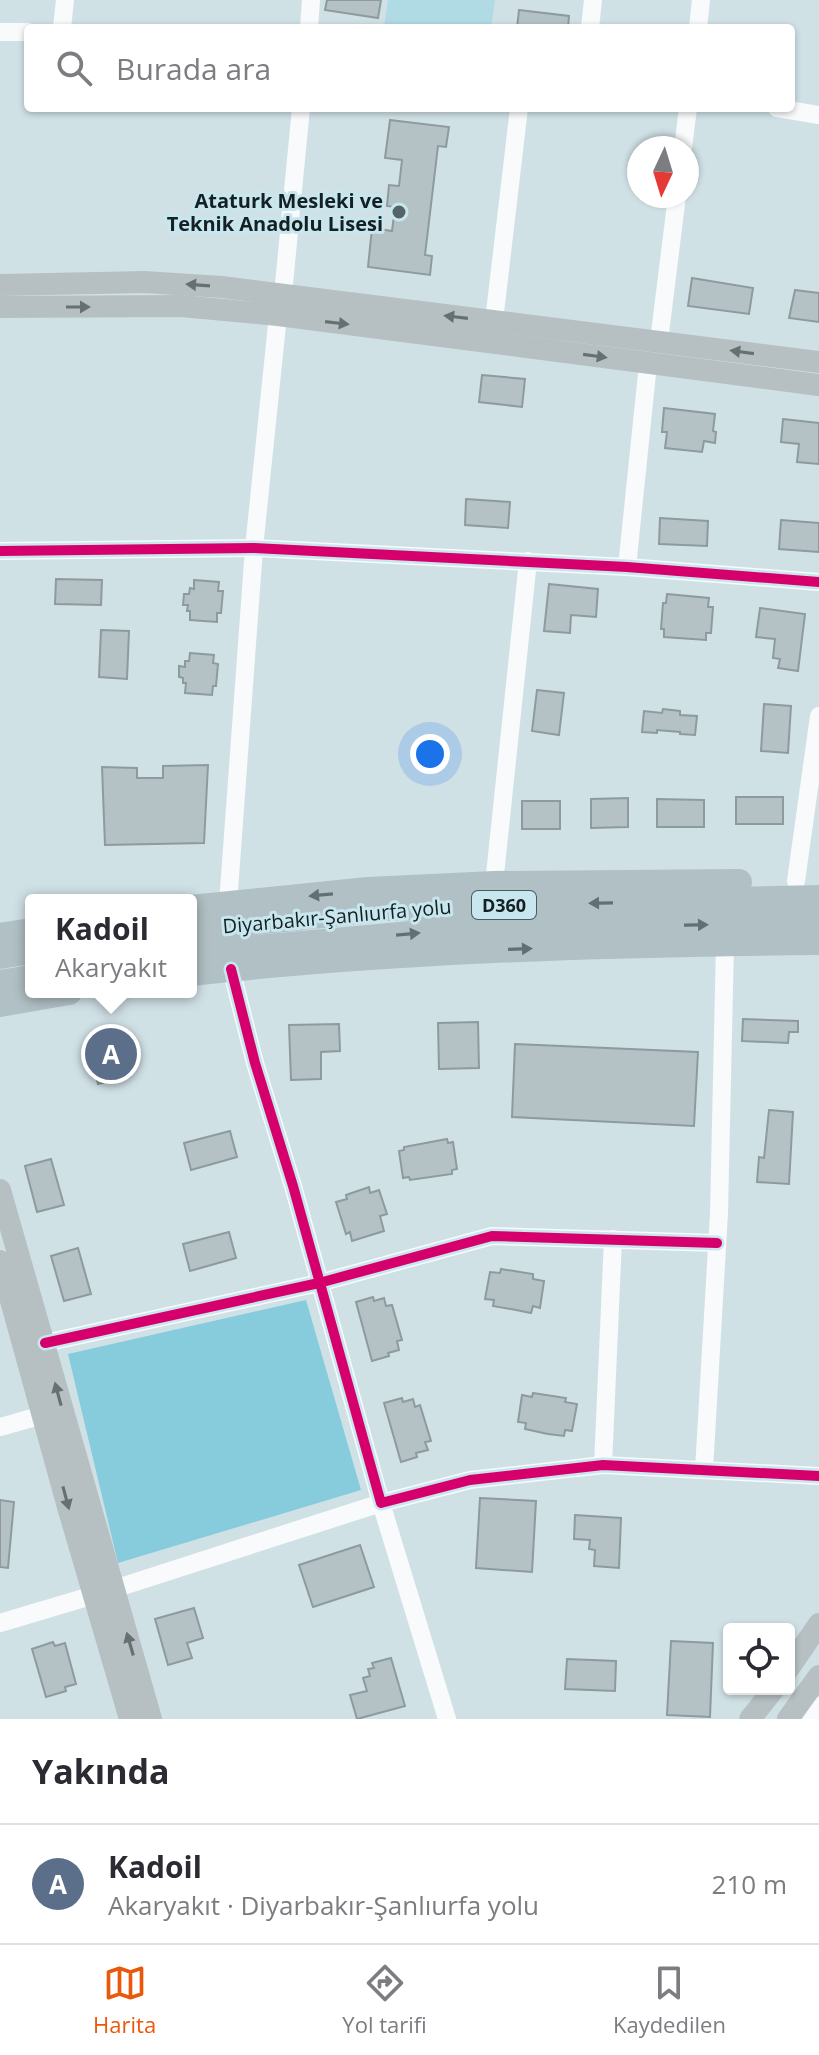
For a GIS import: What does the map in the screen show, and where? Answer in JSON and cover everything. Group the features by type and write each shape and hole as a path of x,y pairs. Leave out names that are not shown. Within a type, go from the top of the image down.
{"highway":[{"path":"197,907 368,890 494,884 808,880"},
{"name":"Diyarbakır-Şanlıurfa yolu","path":"197,928 388,908 819,898"},
{"name":"Diyarbakır-Şanlıurfa yolu","path":"197,953 455,930 819,924"},
{"path":"0,936 25,932"},
{"path":"197,972 276,963 412,954 819,942"},
{"path":"0,956 25,952"},
{"path":"0,983 25,979"},
{"path":"0,1004 34,998"}],"main road":[{"path":"0,285 144,282 222,287 280,305 648,364 819,385"},
{"path":"0,307 280,305 494,321 819,362"},
{"path":"0,1190 45,1343 104,1592 130,1719"},
{"path":"0,1261 43,1415 151,1719"},
{"path":"795,1659 819,1624"},
{"path":"788,1719 818,1678"},
{"path":"750,1719 769,1695"}],"street":[{"path":"62,24 65,0"},
{"path":"309,24 311,0"},
{"path":"590,24 593,0"},
{"path":"698,24 701,0"},
{"path":"0,32 24,32"},
{"path":"795,111 819,115"},
{"path":"228,904 254,548 301,112"},
{"path":"494,321 519,112"},
{"path":"684,136 688,112"},
{"path":"659,341 676,208"},
{"path":"627,567 648,364"},
{"path":"0,551 254,548 528,561 819,582"},
{"path":"494,884 528,561"},
{"path":"808,880 819,716"},
{"path":"704,1470 717,1243 725,944"},
{"path":"231,969 381,1503 447,1719"},
{"path":"45,1343 319,1283 492,1236 717,1243"},
{"path":"603,1465 613,1239"},
{"path":"0,1427 43,1415"},
{"path":"0,1623 381,1503 470,1480 603,1465 819,1476"},
{"path":"809,1719 819,1706"}],"shaded area":[{"path":"388,0 495,0 492,24 385,24"},
{"path":"306,1300 361,1490 118,1563 68,1354"}],"building":[{"path":"327,0 381,0 378,18 325,10"},
{"path":"519,10 569,16 568,24 517,24"},
{"path":"390,120 449,127 446,147 438,146 425,255 432,256 430,275 368,267 372,228 392,231 395,207 387,206 389,185 399,186 402,160 385,158"},
{"path":"692,278 753,288 749,314 688,306"},
{"path":"795,290 819,293 819,322 789,318"},
{"path":"482,375 525,379 522,407 479,402"},
{"path":"664,408 715,414 715,443 704,441 702,452 665,448 667,432 662,432"},
{"path":"783,419 819,423 819,464 797,462 799,444 781,442"},
{"path":"466,499 510,502 508,528 465,525"},
{"path":"660,518 708,521 707,546 659,544"},
{"path":"781,520 819,523 819,552 779,549"},
{"path":"56,579 102,580 101,605 55,604"},
{"path":"194,580 219,582 218,591 223,591 217,622 190,620 188,605 183,605 184,594 189,594 190,588 194,589"},
{"path":"549,584 598,589 596,617 571,615 570,633 544,631"},
{"path":"667,594 709,598 708,607 713,607 711,633 706,633 706,640 664,637 664,629 661,629 663,603 666,603"},
{"path":"760,608 805,614 798,671 778,668 780,659 773,658 775,639 756,637"},
{"path":"101,630 129,631 127,679 99,677"},
{"path":"190,653 214,655 213,663 218,664 212,695 185,693 186,683 179,677 179,666 185,667"},
{"path":"537,690 564,693 559,735 532,731"},
{"path":"764,704 791,706 788,753 761,751"},
{"path":"663,709 680,711 680,715 697,716 695,735 657,730 657,733 642,732 644,711 662,713"},
{"path":"208,765 204,843 105,845 102,767 137,768 137,778 163,778 163,766"},
{"path":"736,797 783,797 783,824 736,824"},
{"path":"628,798 628,827 591,828 591,799"},
{"path":"657,799 704,800 704,827 657,827"},
{"path":"522,801 560,801 560,829 522,829"},
{"path":"743,1019 798,1021 798,1032 789,1032 788,1043 742,1041"},
{"path":"478,1022 479,1068 439,1069 438,1023"},
{"path":"339,1024 340,1051 321,1052 321,1079 291,1080 289,1025"},
{"path":"121,1036 130,1076 98,1084 89,1044"},
{"path":"515,1044 698,1052 694,1126 512,1117"},
{"path":"769,1110 793,1112 789,1184 757,1182 759,1157 764,1158"},
{"path":"230,1131 237,1157 191,1170 184,1143"},
{"path":"447,1139 448,1143 453,1142 457,1169 452,1170 452,1174 410,1180 409,1177 403,1178 399,1151 404,1147"},
{"path":"51,1159 64,1205 37,1212 25,1166"},
{"path":"369,1187 370,1193 379,1190 387,1214 380,1216 384,1231 352,1241 350,1232 346,1234 336,1202"},
{"path":"229,1232 236,1258 190,1271 183,1244"},
{"path":"78,1248 91,1294 64,1301 51,1256"},
{"path":"501,1269 533,1274 533,1279 544,1281 540,1308 533,1306 531,1313 493,1306 494,1300 485,1299 490,1272 500,1273"},
{"path":"373,1297 374,1301 384,1298 386,1306 392,1305 402,1340 397,1341 399,1350 372,1361 356,1302"},
{"path":"533,1393 566,1398 565,1402 577,1404 572,1431 565,1430 564,1436 525,1429 526,1423 518,1422 522,1395 532,1397"},
{"path":"402,1398 403,1402 413,1399 415,1407 420,1405 431,1441 425,1442 428,1450 401,1462 384,1403"},
{"path":"480,1498 536,1501 532,1572 476,1568"},
{"path":"0,1500 14,1502 8,1568 0,1567"},
{"path":"575,1515 621,1518 619,1568 594,1566 595,1550 589,1549 590,1540 574,1539"},
{"path":"360,1545 374,1587 313,1607 299,1565"},
{"path":"194,1608 203,1638 187,1643 192,1658 168,1665 155,1619"},
{"path":"671,1641 713,1643 710,1717 667,1715"},
{"path":"53,1642 55,1646 65,1643 76,1684 65,1687 66,1691 46,1697 32,1649"},
{"path":"391,1658 405,1706 357,1719 350,1695 367,1691 363,1678 370,1676 368,1669 374,1668 372,1663"},
{"path":"567,1659 616,1661 615,1691 565,1689"}],"cycle path":[{"path":"0,551 254,548 627,567 819,582"},
{"path":"231,969 381,1503 470,1480 603,1465 819,1476"},
{"path":"45,1343 319,1283 492,1236 717,1243"}],"place":[{"name":"Ataturk Mesleki ve Teknik Anadolu Lisesi","path":"399,212"},
{"name":"Kadoil","path":"111,1054"}]}
